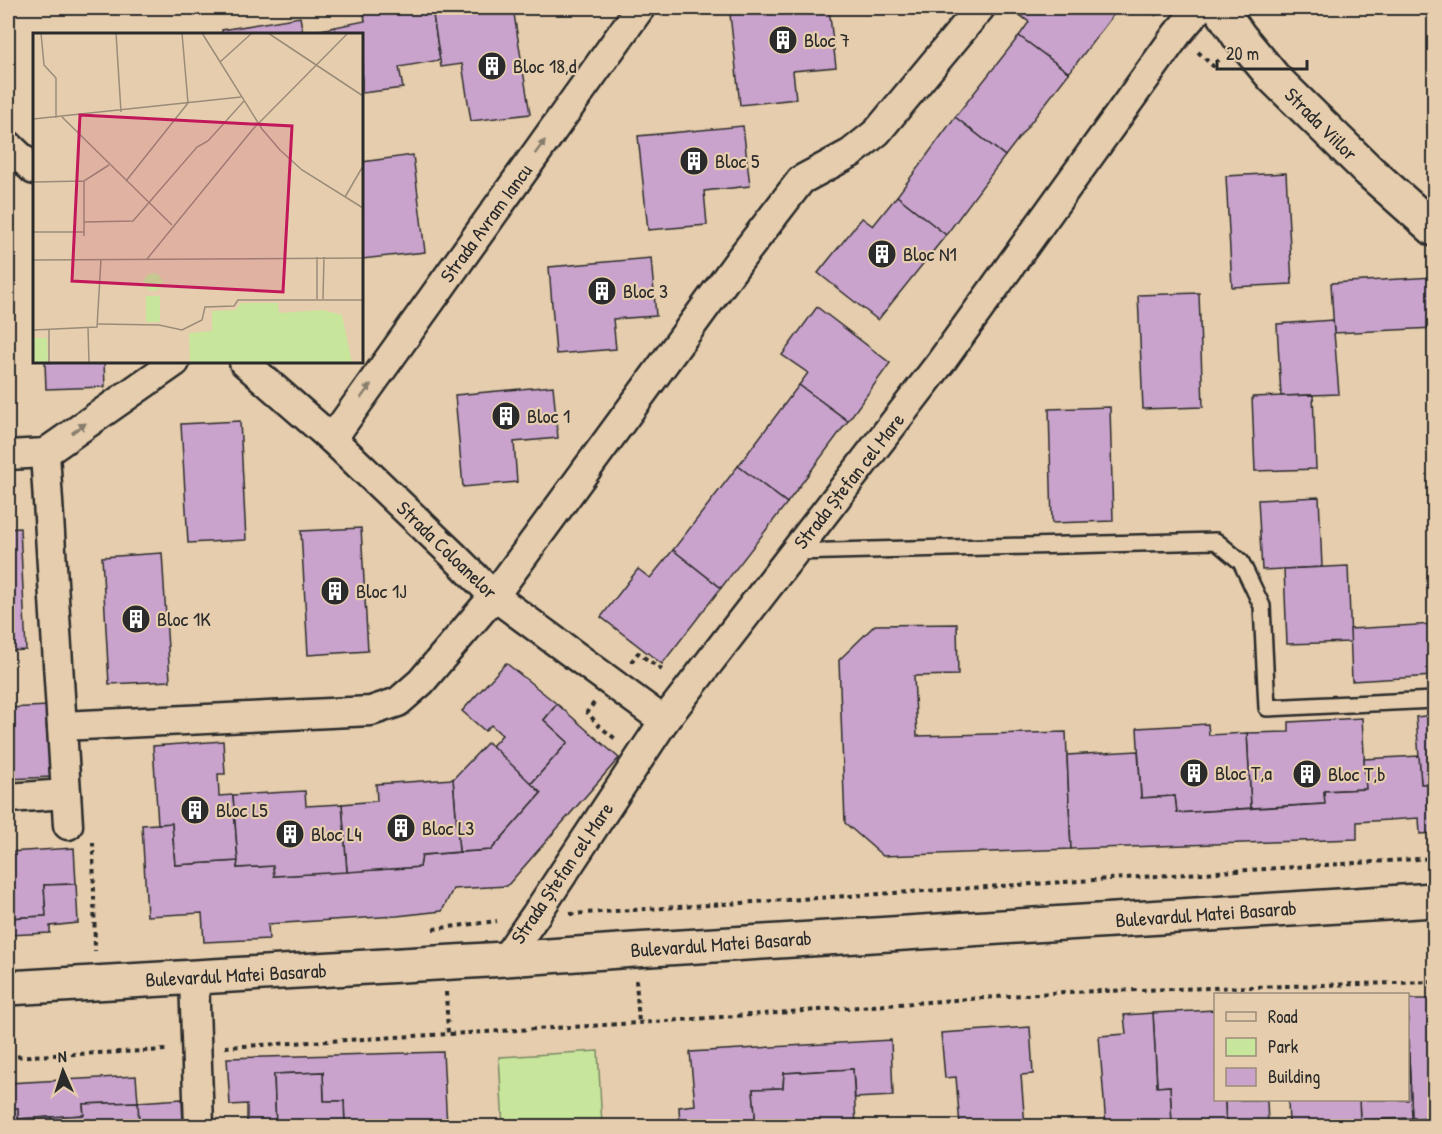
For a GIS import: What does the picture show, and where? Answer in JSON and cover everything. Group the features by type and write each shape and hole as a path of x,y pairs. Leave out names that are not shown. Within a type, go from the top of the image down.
{"main road":[{"name":"Strada Viilor","path":"1220,8 1239,36 1274,78 1369,171 1434,229"},
{"name":"Bulevardul Matei Basarab","path":"8,988 1434,900"}],"street":[{"name":"Strada Avram Iancu","path":"332,438 639,8"},
{"path":"62,726 371,711 398,702 421,682 494,596 741,258 801,180 851,153 877,132 980,8"},
{"name":"Strada Ștefan cel Mare","path":"505,959 664,721 941,362 1177,34 1199,8"},
{"path":"8,145 33,169"},
{"path":"8,455 45,453 174,363"},
{"name":"Strada Coloanelor","path":"245,363 332,438 494,596 664,721"},
{"path":"45,453 68,825"},
{"path":"8,798 66,794"},
{"path":"194,977 199,1126"}],"lane":[{"path":"795,552 1216,541 1241,562 1262,606 1267,708 1434,700"}],"path":[{"path":"68,825 92,840 96,951 85,952"},
{"path":"631,911 1434,858"},
{"path":"8,1057 196,1049 651,1022 1065,992 1434,982"}],"green space":[{"path":"598,1051 602,1126 503,1126 499,1057"}],"building":[{"path":"363,8 432,8 440,60 399,67 403,88 363,93 363,33 336,33 335,27 365,21"},
{"name":"Bloc 18,d","path":"432,8 513,8 530,114 471,121 462,64 441,67"},
{"name":"Bloc 7","path":"792,8 829,8 836,67 793,71 796,99 740,105 730,14"},
{"path":"1010,8 1106,8 1114,14 1069,73 1019,36 1029,22"},
{"path":"300,17 303,33 222,33 222,30"},
{"path":"335,27 336,33 308,33"},
{"path":"1019,36 1069,73 1005,156 955,117"},
{"path":"955,117 1005,156 946,235 897,196"},
{"name":"Bloc 5","path":"743,126 750,186 704,191 707,225 648,230 638,136"},
{"path":"413,155 425,252 363,259 363,162"},
{"path":"1286,173 1292,284 1232,287 1226,176"},
{"name":"Bloc N1","path":"897,196 946,235 878,320 818,273 862,218 873,226"},
{"path":"8,244 11,301 8,301"},
{"name":"Bloc 3","path":"651,258 656,316 613,319 616,349 556,354 549,267"},
{"path":"1434,277 1434,328 1334,333 1331,283"},
{"path":"1199,293 1203,407 1143,409 1138,295"},
{"path":"817,307 890,363 848,421 799,385 808,373 782,355"},
{"path":"1333,320 1339,394 1281,396 1277,324"},
{"path":"45,363 104,363 105,387 46,389"},
{"path":"799,385 848,421 787,503 738,466"},
{"name":"Bloc 1","path":"553,386 558,438 514,442 517,482 463,487 455,395"},
{"path":"1313,395 1316,469 1255,471 1252,397"},
{"path":"1110,407 1113,521 1052,523 1049,409"},
{"path":"240,421 246,540 188,543 181,424"},
{"path":"738,466 787,503 721,588 673,550"},
{"path":"1319,497 1322,567 1262,570 1258,500"},
{"path":"20,528 26,650 8,651 8,529"},
{"name":"Bloc 1J","path":"361,528 368,651 308,655 301,531"},
{"path":"673,550 721,588 662,664 601,617 638,569 650,578"},
{"name":"Bloc 1K","path":"162,553 170,681 109,684 102,557"},
{"path":"1348,566 1351,642 1287,644 1284,569"},
{"path":"957,624 958,675 914,676 917,736 1066,732 1071,849 883,856 845,823 839,660 875,625"},
{"path":"1434,624 1434,676 1352,681 1350,629"},
{"path":"506,663 557,704 544,720 568,742 530,785 492,746 502,735 491,725 485,731 462,711"},
{"path":"557,704 619,758 507,886 453,889 442,911 268,924 269,939 204,942 202,913 147,916 142,825 172,823 175,865 238,861 237,868 273,866 274,876 420,867 422,855 491,850 541,793 530,785 568,742 544,720"},
{"path":"48,706 52,777 8,779 8,708"},
{"path":"1434,715 1434,784 1421,784 1416,717"},
{"name":"Bloc T,b","path":"1362,718 1366,789 1324,791 1325,804 1251,808 1247,733 1289,732 1289,722"},
{"name":"Bloc T,a","path":"1208,724 1209,735 1247,733 1251,808 1177,813 1175,796 1141,798 1137,728"},
{"name":"Bloc L5","path":"223,741 225,774 218,774 219,796 233,795 238,861 175,865 172,823 158,824 153,746"},
{"path":"488,742 541,793 491,850 459,852 453,779"},
{"path":"1138,751 1141,798 1175,796 1177,813 1325,804 1324,791 1366,789 1364,759 1419,756 1421,784 1434,784 1434,833 1420,834 1419,818 1357,822 1357,839 1071,849 1067,755"},
{"name":"Bloc L3","path":"453,779 459,852 422,855 420,867 347,872 342,804 377,801 376,784"},
{"name":"Bloc L4","path":"305,791 306,806 342,804 347,872 274,876 273,866 237,868 233,795"},
{"path":"74,848 76,884 44,885 46,916 8,918 8,852"},
{"path":"76,884 78,923 50,926 50,933 8,935 8,918 46,916 44,885"},
{"path":"1409,999 1432,999 1434,1002 1434,1117 1412,1118"},
{"path":"1214,1010 1214,1101 1225,1101 1226,1126 1172,1126 1170,1086 1157,1087 1153,1013"},
{"path":"1153,1013 1157,1087 1170,1086 1172,1126 1106,1126 1099,1036 1126,1034 1124,1015"},
{"path":"1030,1027 1033,1074 1021,1075 1025,1126 960,1126 956,1077 945,1078 941,1033"},
{"path":"891,1040 893,1096 855,1098 853,1069 784,1073 783,1088 753,1089 756,1126 680,1126 679,1107 695,1105 690,1052"},
{"path":"443,1052 447,1126 345,1126 344,1101 324,1101 323,1072 274,1074 276,1126 247,1126 247,1104 230,1105 227,1058"},
{"path":"1409,1057 1412,1118 1360,1120 1359,1101 1409,1101"},
{"path":"853,1069 856,1126 756,1126 753,1089 783,1088 784,1073"},
{"path":"323,1072 324,1101 344,1101 345,1126 276,1126 274,1074"},
{"path":"136,1076 138,1102 83,1104 84,1115 18,1119 18,1108 8,1108 8,1083"},
{"path":"182,1099 183,1126 139,1126 138,1102"},
{"path":"1225,1101 1267,1101 1268,1126 1226,1126"},
{"path":"1288,1101 1359,1101 1360,1120 1289,1124"},
{"path":"138,1102 139,1126 51,1126 51,1117 84,1115 83,1104"},
{"path":"8,1108 18,1108 18,1119 51,1117 51,1126 8,1126"}],"place":[{"name":"Bloc 7","path":"783,40"},
{"name":"Bloc 18,d","path":"492,66"},
{"name":"Bloc 5","path":"694,161"},
{"name":"Bloc N1","path":"882,254"},
{"name":"Bloc 3","path":"602,291"},
{"name":"Bloc 1","path":"506,416"},
{"name":"Bloc 1J","path":"335,591"},
{"name":"Bloc 1K","path":"136,619"},
{"name":"Bloc T,a","path":"1194,773"},
{"name":"Bloc T,b","path":"1307,774"},
{"name":"Bloc L5","path":"195,810"},
{"name":"Bloc L3","path":"401,828"},
{"name":"Bloc L4","path":"290,834"}]}
